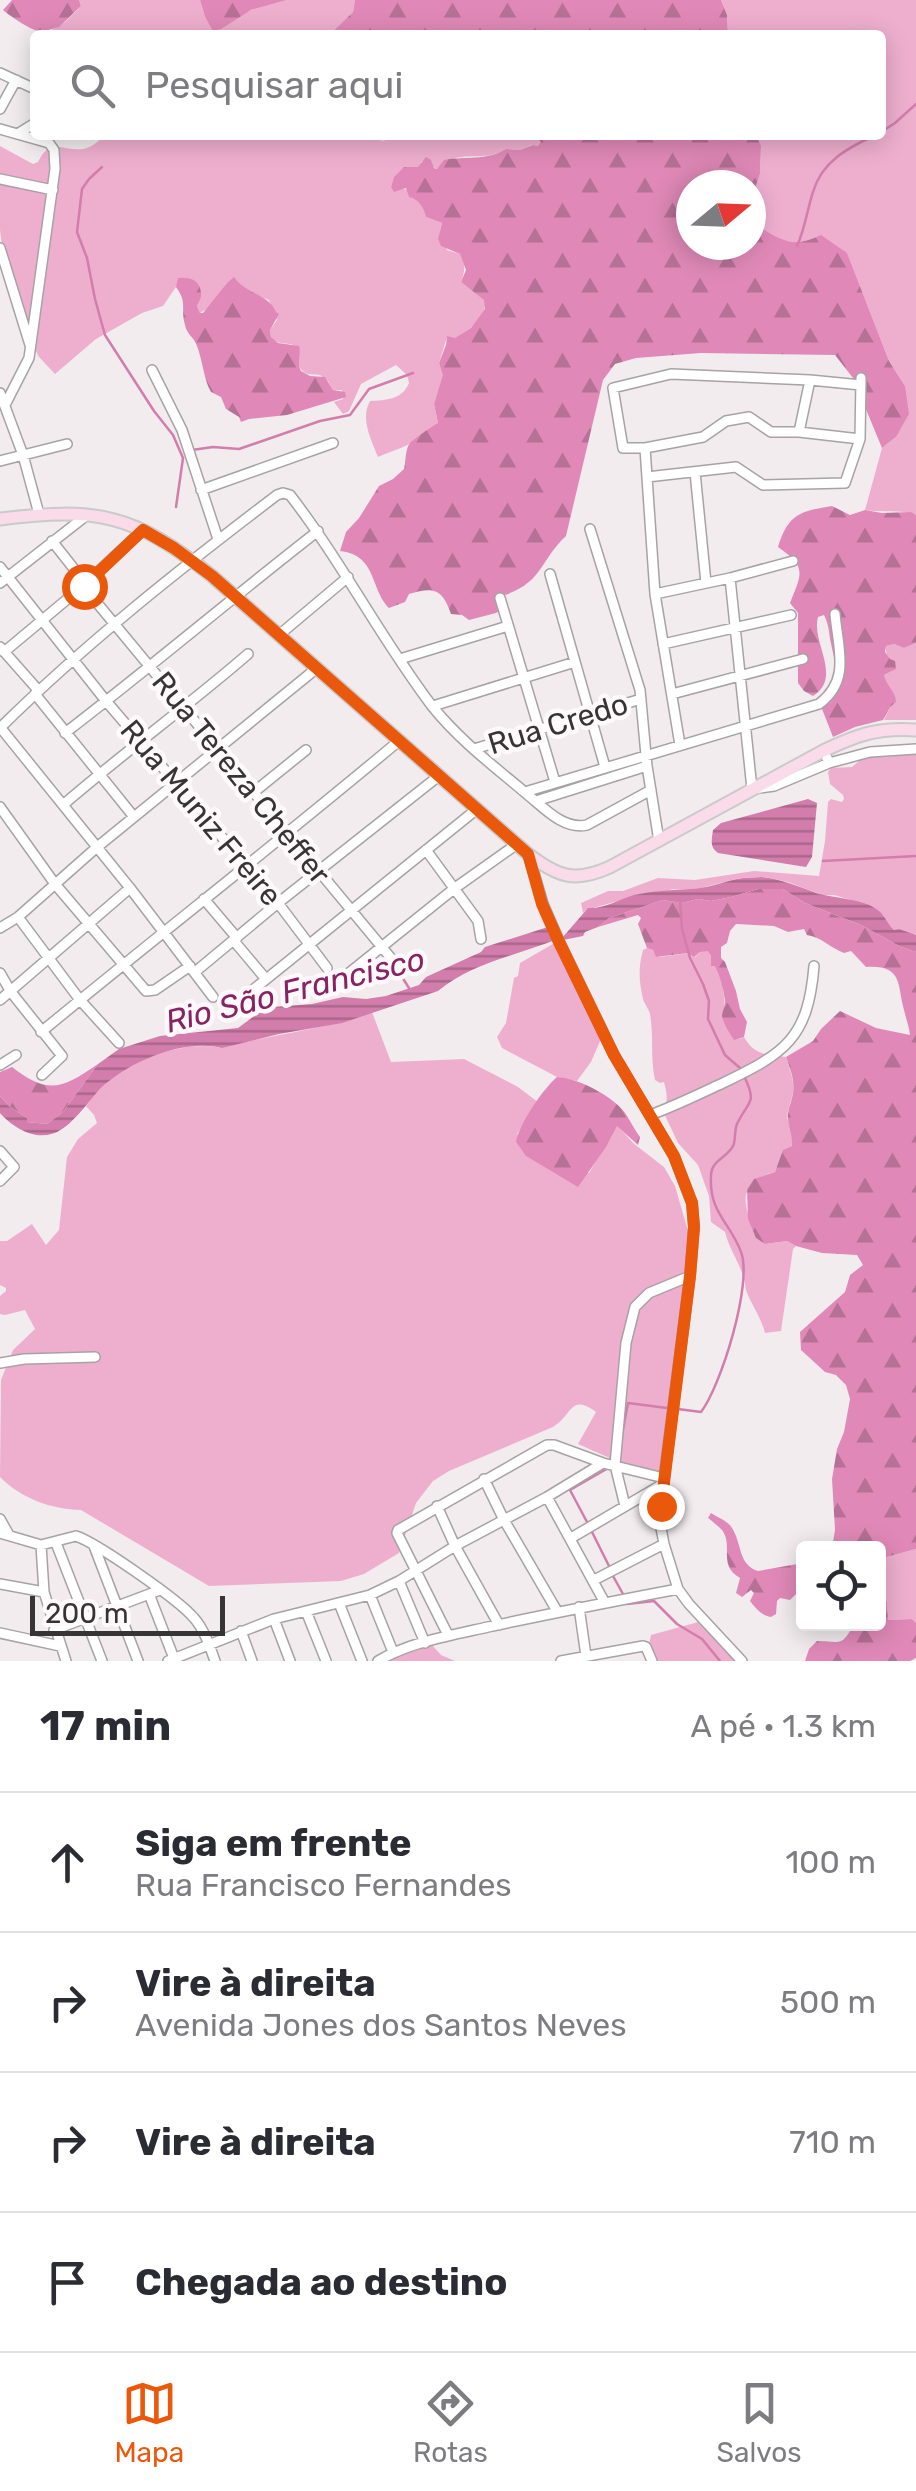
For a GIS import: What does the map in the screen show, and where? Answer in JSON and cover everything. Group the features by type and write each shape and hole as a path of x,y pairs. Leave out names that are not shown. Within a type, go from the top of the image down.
{"main road":[{"path":"0,519 39,514 89,514 116,519 143,530 192,560 528,854 549,870 578,877 594,874 752,789 826,757 857,735 892,728 916,730"}],"street":[{"path":"0,73 30,87"},
{"path":"0,110 16,80"},
{"path":"19,133 30,126"},
{"path":"0,129 30,136"},
{"path":"5,405 22,376 31,348 54,190 52,146 43,140"},
{"path":"0,179 54,190"},
{"path":"0,248 31,348"},
{"path":"152,370 180,424 218,539"},
{"path":"647,477 736,467 763,485 845,483 860,439 861,382 671,374 613,388 623,448 703,438 726,421 749,417 771,432 860,439"},
{"path":"799,432 810,380"},
{"path":"0,393 39,514"},
{"path":"201,490 333,442"},
{"path":"0,460 67,444"},
{"path":"645,448 655,594 680,744"},
{"path":"694,472 706,583"},
{"path":"213,996 0,727 73,658 277,495 290,495 318,531 432,706 474,749 536,801 568,825 580,826 651,790"},
{"path":"4,580 89,514"},
{"path":"590,529 641,699 659,841"},
{"path":"134,817 2,650 85,585 143,530"},
{"path":"65,733 318,531"},
{"name":"Rua Tereza Cheffer","path":"52,541 114,624 400,969"},
{"path":"655,594 793,560"},
{"name":"Rua Muniz Freire","path":"0,567 4,580 42,618 106,701 278,903 327,968"},
{"path":"550,574 604,767"},
{"path":"279,635 348,578"},
{"path":"730,578 752,789"},
{"path":"500,598 555,782"},
{"path":"536,801 680,744 819,704 837,685 840,672 836,614"},
{"path":"664,644 792,615"},
{"path":"400,659 508,626"},
{"path":"63,805 248,654"},
{"path":"672,694 804,660"},
{"path":"432,706 575,662"},
{"path":"0,928 316,668"},
{"name":"Rua Credo","path":"474,749 641,699"},
{"path":"41,1032 400,740"},
{"path":"826,757 916,749"},
{"path":"254,792 306,750"},
{"path":"525,792 604,767 647,760"},
{"path":"1,811 55,884 146,991 193,969 236,939 440,775"},
{"path":"249,992 476,810"},
{"path":"349,973 517,844"},
{"path":"426,850 478,920 480,939"},
{"path":"528,854 552,928 614,1055 674,1156 692,1203 690,1276 661,1506 664,1544 678,1589 742,1661"},
{"path":"0,1000 130,888"},
{"path":"204,900 265,978"},
{"path":"18,917 80,1000 119,1042"},
{"path":"650,1115 777,1054 806,1011 814,966"},
{"path":"0,972 11,992 61,1054 42,1075"},
{"path":"0,1065 16,1055"},
{"path":"0,1151 13,1163 13,1170 0,1181"},
{"path":"624,1506 615,1465 626,1343 635,1307 649,1293 690,1276"},
{"path":"0,1363 94,1358"},
{"path":"448,1635 397,1531 547,1445 664,1481"},
{"path":"148,1594 172,1660 274,1619 370,1595 399,1582 602,1463"},
{"path":"484,1480 557,1611"},
{"path":"571,1538 664,1481"},
{"path":"546,1497 605,1603"},
{"path":"436,1506 499,1624"},
{"path":"0,1519 4,1534 41,1545 76,1536 93,1544 195,1618 216,1661"},
{"path":"56,1543 102,1661"},
{"path":"93,1544 138,1661"},
{"path":"594,1580 664,1544"},
{"path":"41,1545 44,1592 66,1661"},
{"path":"399,1582 424,1643"},
{"path":"0,1584 44,1592"},
{"path":"378,1661 392,1652 448,1635 678,1589"},
{"path":"54,1630 160,1590"},
{"path":"370,1595 392,1652"},
{"path":"340,1603 362,1661"},
{"path":"579,1607 586,1656"},
{"path":"306,1612 326,1661"},
{"path":"274,1619 290,1661"},
{"path":"241,1631 252,1661"},
{"path":"0,1633 60,1646"},
{"path":"561,1661 643,1646 652,1661"}],"shaded area":[{"path":"79,0 200,0 213,30 52,30 81,6"},
{"path":"287,0 355,0 353,12 334,30 213,30 251,10"},
{"path":"721,0 916,0 916,515 865,510 882,448 896,437 905,386 889,361 847,254 806,242 790,244 766,232 766,170 760,170 758,140 886,140 886,30 728,30"},
{"path":"98,140 542,142 520,150 459,157 437,169 422,161 419,167 394,178 391,187 409,190 424,207 426,217 442,223 440,231 447,250 460,254 463,261 461,282 485,300 485,307 476,323 455,339 447,337 439,363 444,375 434,404 438,423 413,442 378,457 368,429 367,408 370,401 402,393 409,383 407,375 396,365 361,384 349,411 343,414 334,402 343,399 342,390 333,390 320,375 305,372 298,364 300,350 271,337 270,330 277,320 269,300 227,283 210,307 200,313 199,300 178,284 163,306 96,339 55,374 39,357 3,253 0,146 33,164 51,148 85,149"},
{"path":"916,643 916,720 884,720 892,692 884,675 892,671 886,646 904,648"},
{"path":"916,752 916,935 894,930 854,901 765,877 740,878 693,890 646,893 583,913 581,903 608,891 623,891 658,878 695,880 754,871 819,876 828,802 844,799 830,784 831,768 852,767 866,755"},
{"path":"808,799 817,803 812,857 806,867 718,853 713,848 713,830 721,823"},
{"path":"761,877 873,907 894,930 916,935 916,952 805,903 783,889 758,889 711,901 663,900 609,918 583,936 562,938 588,908 641,894"},
{"path":"551,926 558,939 480,966 438,991 342,1023 222,1048 174,1049 140,1062 111,1079 72,1121 54,1133 29,1133 0,1113 0,1096 27,1122 47,1124 63,1112 98,1064 119,1049 160,1036 238,1028 273,1007 343,997 386,996 419,985 426,977 485,947"},
{"path":"558,941 601,1039 577,1081 557,1077 502,1048 497,1037 506,1023 520,963"},
{"path":"647,948 660,957 689,953 695,957 708,950 722,984 723,1020 739,1039 744,1037 757,1051 786,1057 793,1087 788,1115 792,1145 775,1172 752,1184 746,1201 747,1211 765,1244 787,1241 796,1246 781,1331 765,1333 725,1232 711,1222 709,1196 698,1165 678,1143 662,1109 666,1092 664,1082 655,1080 650,1014 640,980 641,957"},
{"path":"372,1012 391,1062 464,1059 518,1087 538,1102 517,1134 589,1173 617,1125 664,1167 675,1186 690,1238 662,1474 578,1444 596,1412 576,1405 553,1427 433,1481 416,1503 399,1553 364,1574 341,1581 209,1586 81,1510 38,1501 0,1477 1,1380 13,1350 35,1329 25,1310 0,1314 0,1296 6,1288 0,1285 0,1241 7,1241 32,1224 46,1245 59,1230 67,1157 78,1139 97,1123 86,1106 124,1069 166,1052 196,1046 222,1048"},
{"path":"916,1549 916,1623 912,1619 888,1620 886,1557"},
{"path":"702,1621 737,1661 646,1661 651,1635"},
{"path":"432,1645 441,1655 455,1661 384,1661"}],"green space":[{"path":"12,0 79,0 81,6 59,27 48,30 32,29 3,10"},
{"path":"200,0 287,0 251,10 217,30 212,30"},
{"path":"355,0 721,0 728,30 334,30 353,12"},
{"path":"539,140 758,140 760,170 676,170 676,260 766,260 766,231 790,242 821,235 847,253 889,361 905,386 909,414 896,437 882,448 853,378 835,355 701,353 636,358 615,364 603,380 566,536 534,577 505,595 496,613 469,620 451,614 440,594 430,590 409,594 405,602 389,608 361,559 340,551 346,532 379,486 404,469 410,443 438,423 434,404 443,375 439,363 447,336 455,338 471,328 485,309 484,300 461,282 466,270 460,254 441,246 438,239 442,223 426,217 406,188 394,192 394,177 404,167 418,167 426,157 437,169 444,160 484,157 538,146"},
{"path":"234,277 268,301 279,314 270,330 271,337 278,343 299,346 301,371 325,377 333,390 345,392 346,397 287,415 241,422 226,409 221,397 208,386 197,346 186,328 183,302 176,287 178,278 192,279 198,284 201,297 197,306 203,313"},
{"path":"832,506 850,515 865,510 916,515 916,643 904,648 886,646 885,652 895,661 896,669 884,675 896,702 883,720 833,737 822,709 836,675 827,624 824,615 818,617 826,670 822,688 813,696 798,683 798,613 790,603 798,566 778,547 796,516"},
{"path":"758,889 783,889 805,903 916,952 916,1549 886,1557 886,1541 833,1541 832,1479 850,1399 846,1385 836,1375 825,1372 801,1350 800,1332 845,1292 850,1275 863,1265 857,1255 822,1253 787,1241 765,1244 756,1238 748,1219 747,1189 754,1179 775,1172 783,1150 792,1146 788,1114 793,1082 786,1057 813,1041 840,1011 876,1028 910,1035 899,984 887,969 866,967 851,951 839,951 807,935 804,929 788,932 774,926 736,924 721,947 721,958 747,1022 744,1037 734,1040 723,1019 723,991 708,951 694,957 688,953 656,957 647,948 638,915 598,927 609,918 663,900 682,903"},
{"path":"98,1064 63,1112 47,1124 27,1122 0,1096 0,1072 12,1067 36,1082 55,1085"},
{"path":"557,1077 576,1081 606,1096 622,1109 640,1137 638,1145 617,1126 578,1187 526,1156 516,1142 532,1107"},
{"path":"711,1513 732,1528 744,1559 752,1568 758,1571 796,1564 796,1594 790,1600 777,1601 776,1614 771,1617 762,1613 750,1601 754,1593 751,1590 742,1597 736,1593 740,1578 729,1567 725,1536 708,1518"},
{"path":"886,1600 888,1620 912,1619 916,1623 916,1658 805,1661 817,1641 840,1642 850,1631 886,1631"}],"waterway":[{"path":"886,129 916,104"},
{"path":"797,246 817,181 829,164 866,140"},
{"path":"102,167 82,189 77,232 105,335 173,435 183,458 176,507"},
{"path":"192,450 239,449 320,421 350,415 369,389 413,373"},
{"path":"823,861 916,856"},
{"path":"680,900 690,958 709,1001 708,1019 725,1055 740,1068"},
{"name":"Rio São Francisco","path":"402,977 409,988"},
{"path":"678,1409 701,1412 709,1399 726,1358 739,1309 744,1267 741,1252 713,1199 711,1176 714,1166 733,1146 737,1124 750,1102 744,1076"},
{"path":"621,1440 628,1403 667,1408"},
{"path":"587,1522 570,1490 610,1467"},
{"path":"592,1532 609,1566"},
{"path":"613,1576 623,1594"},
{"path":"627,1604 654,1601 677,1624 702,1639 720,1661"}],"route":[{"path":"84,586 143,530 158,537 212,576 528,854 542,904 558,940 614,1055 674,1156 692,1203 690,1276 661,1506"}]}
